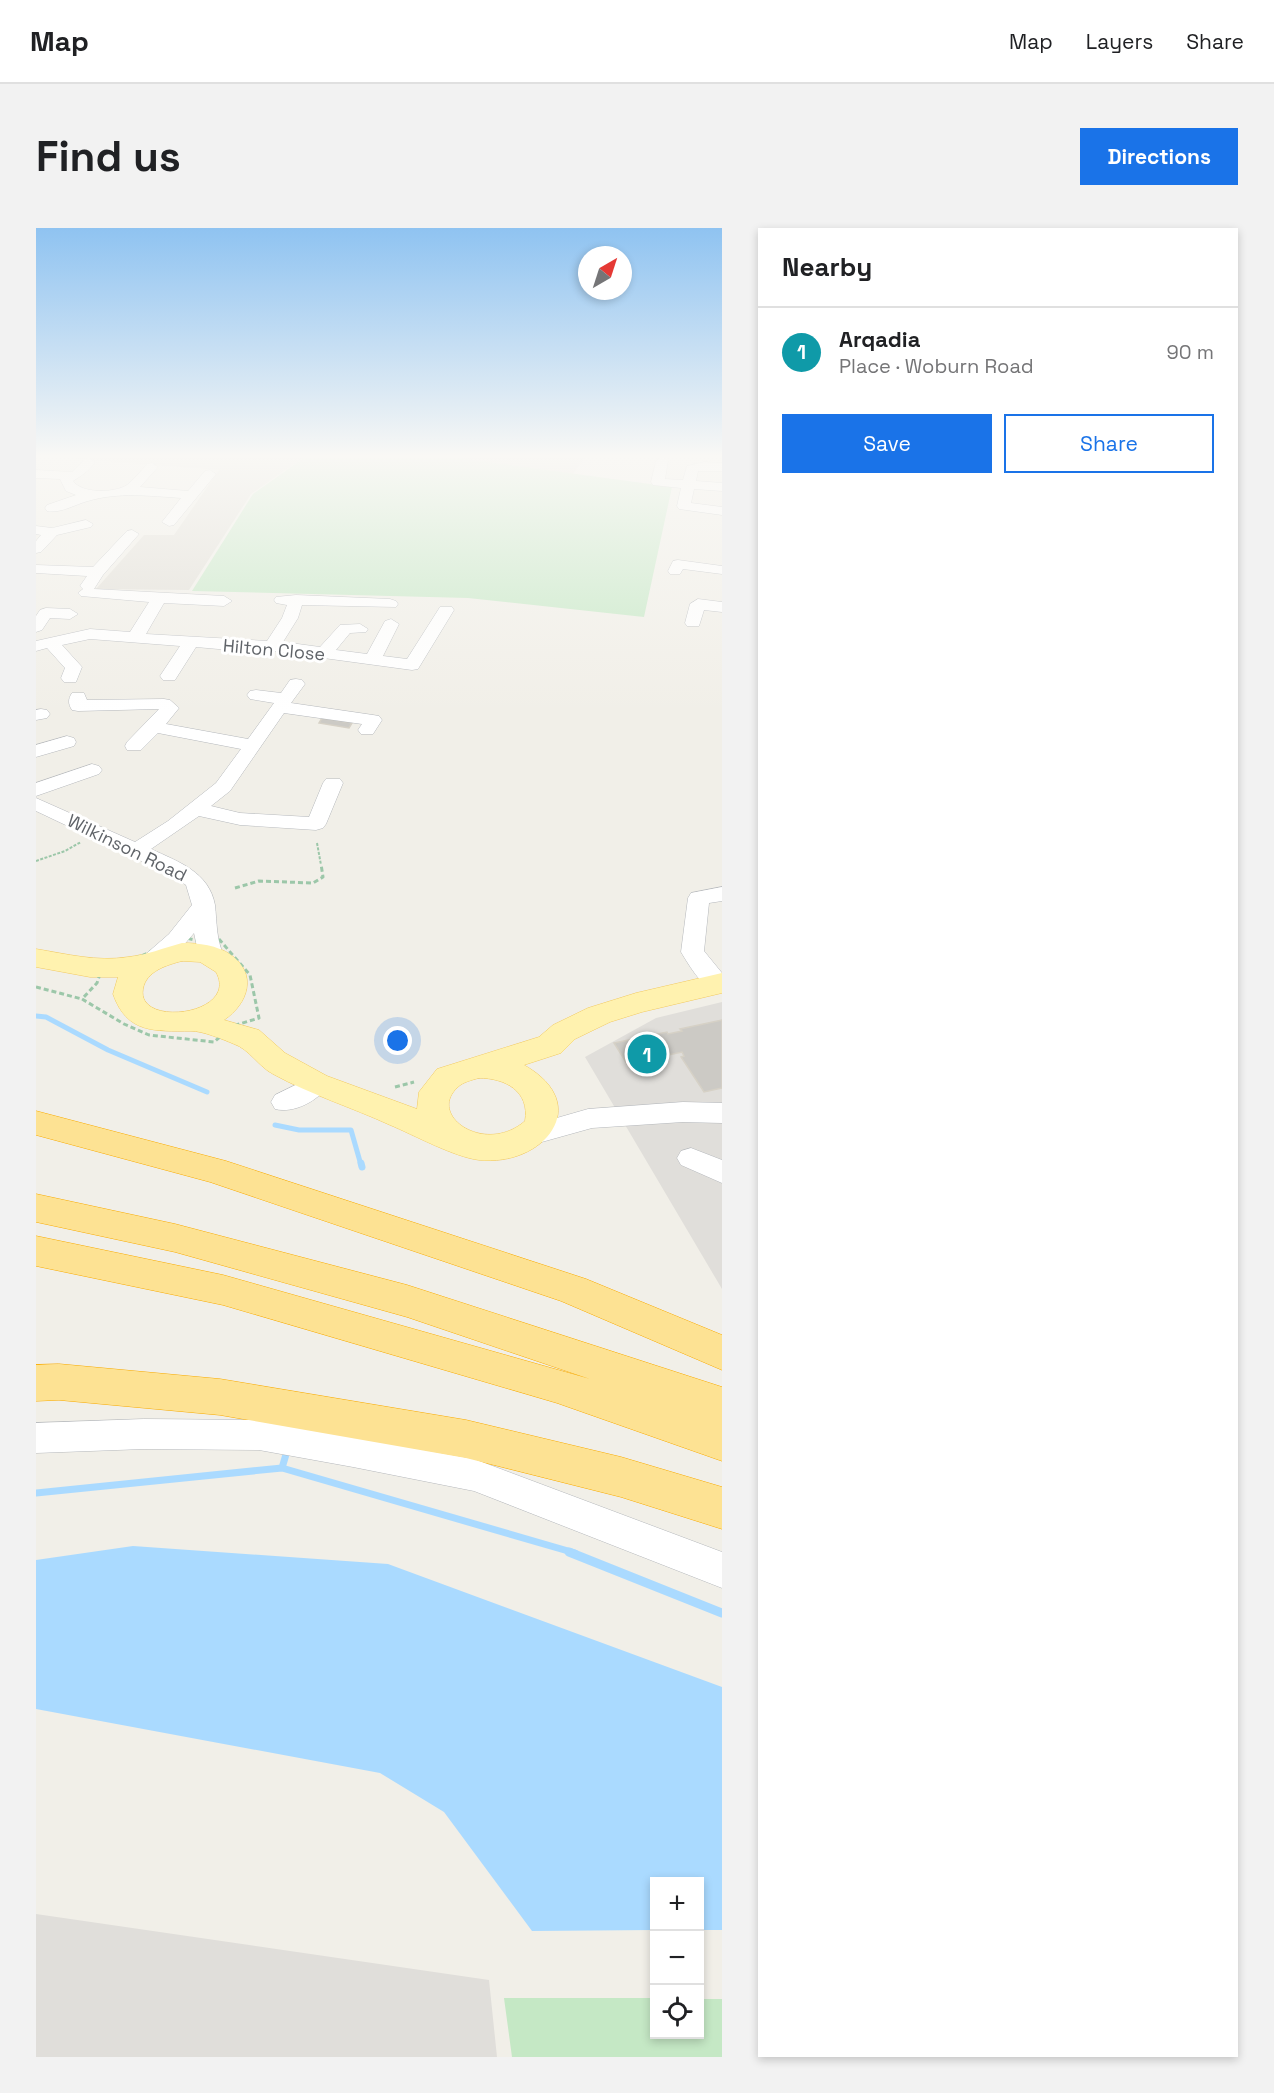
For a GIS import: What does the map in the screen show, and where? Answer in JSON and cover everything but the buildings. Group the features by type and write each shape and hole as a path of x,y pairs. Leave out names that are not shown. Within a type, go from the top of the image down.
{"highway":[{"path":"36,1124 214,1170 573,1290 722,1353"},
{"path":"36,1208 175,1238 407,1301 722,1404"},
{"path":"36,1251 223,1290 557,1385 722,1442"},
{"path":"36,1383 59,1382 220,1397 466,1439 621,1477 722,1509"}],"main road":[{"path":"36,974 92,985 124,968 182,952 209,948 232,971 235,981 233,992 239,1030"},
{"path":"36,958 92,985 131,1006 142,1015 157,1021 175,1023 193,1021 219,1010 233,992"},
{"path":"131,1006 126,995 128,984 134,972 148,961"},
{"path":"366,1101 410,1094 442,1081 463,1069 506,1060 550,1045 564,1032 599,1015 636,1003 720,983"},
{"path":"193,1021 239,1030 274,1061 316,1084 366,1101 475,1146 501,1148 518,1143 531,1135 543,1117 536,1084 550,1045"},
{"path":"477,1067 495,1067 512,1072 527,1080 539,1094"},
{"path":"442,1081 434,1092 432,1109 440,1127 451,1137"}],"street":[{"path":"125,542 98,572 87,590 159,598 224,601"},
{"path":"675,571 678,564 722,570"},
{"path":"36,569 98,572"},
{"path":"111,652 128,637 159,598"},
{"path":"249,666 290,618 289,600 390,604"},
{"path":"693,623 698,604 722,607"},
{"name":"Hilton Close","path":"43,644 84,635 196,638 372,660 411,669 446,610"},
{"path":"36,626 46,613 70,614"},
{"path":"84,635 95,614"},
{"path":"372,660 391,624"},
{"path":"323,654 346,628 360,629"},
{"path":"169,676 196,638"},
{"path":"43,644 74,667 70,678"},
{"path":"138,849 223,787 287,691 303,651"},
{"path":"341,677 354,658"},
{"path":"256,695 287,691 373,720 367,730"},
{"path":"77,706 164,704 170,708 134,746"},
{"path":"154,727 252,745"},
{"path":"36,751 67,742"},
{"path":"36,790 92,770"},
{"path":"195,809 317,833 333,783"},
{"name":"Wilkinson Road","path":"36,804 138,849 179,870 197,884 204,905 209,948"},
{"path":"720,983 692,952 699,898 722,894"},
{"name":"Wilkinson Road","path":"148,961 179,937 204,905"},
{"path":"284,1101 303,1094 316,1084"},
{"path":"539,1094 556,1107 588,1119"},
{"path":"531,1135 578,1124 588,1119 683,1112 722,1113"},
{"path":"691,1158 722,1172"},
{"path":"36,1438 144,1434 259,1435 353,1450 474,1475 722,1570"}],"path":[{"path":"236,888 259,881 313,883 323,877 317,833"},
{"path":"36,861 65,851 87,839"},
{"path":"36,987 92,985 147,1034 171,1038 199,1037 214,1042 259,1018 251,976 240,962 224,949 218,938 209,948 172,935 156,949 140,957 121,963 104,962 92,985"}],"shaded area":[{"path":"137,542 220,542 189,590 96,589"},
{"path":"722,1002 722,1289 585,1057 656,1018"},
{"path":"36,1914 489,1980 497,2057 36,2057"}],"green space":[{"path":"223,542 660,542 644,617 468,598 192,591"},
{"path":"504,1998 650,1998 650,2039 704,2039 704,1999 722,1999 722,2057 512,2057"}],"water":[{"path":"133,1546 388,1564 722,1687 722,1930 704,1930 704,1877 650,1877 650,1930 532,1931 444,1812 380,1773 36,1709 36,1560"}],"waterway":[{"path":"36,1016 46,1017 108,1050 207,1092"},
{"path":"275,1125 299,1130 351,1130 361,1165"},
{"path":"361,1163 362,1167"},
{"path":"282,1468 287,1451"},
{"path":"36,1493 282,1468"},
{"path":"282,1468 575,1553"},
{"path":"569,1552 722,1613"}],"place":[{"name":"Arqadia","path":"647,1054"}]}
